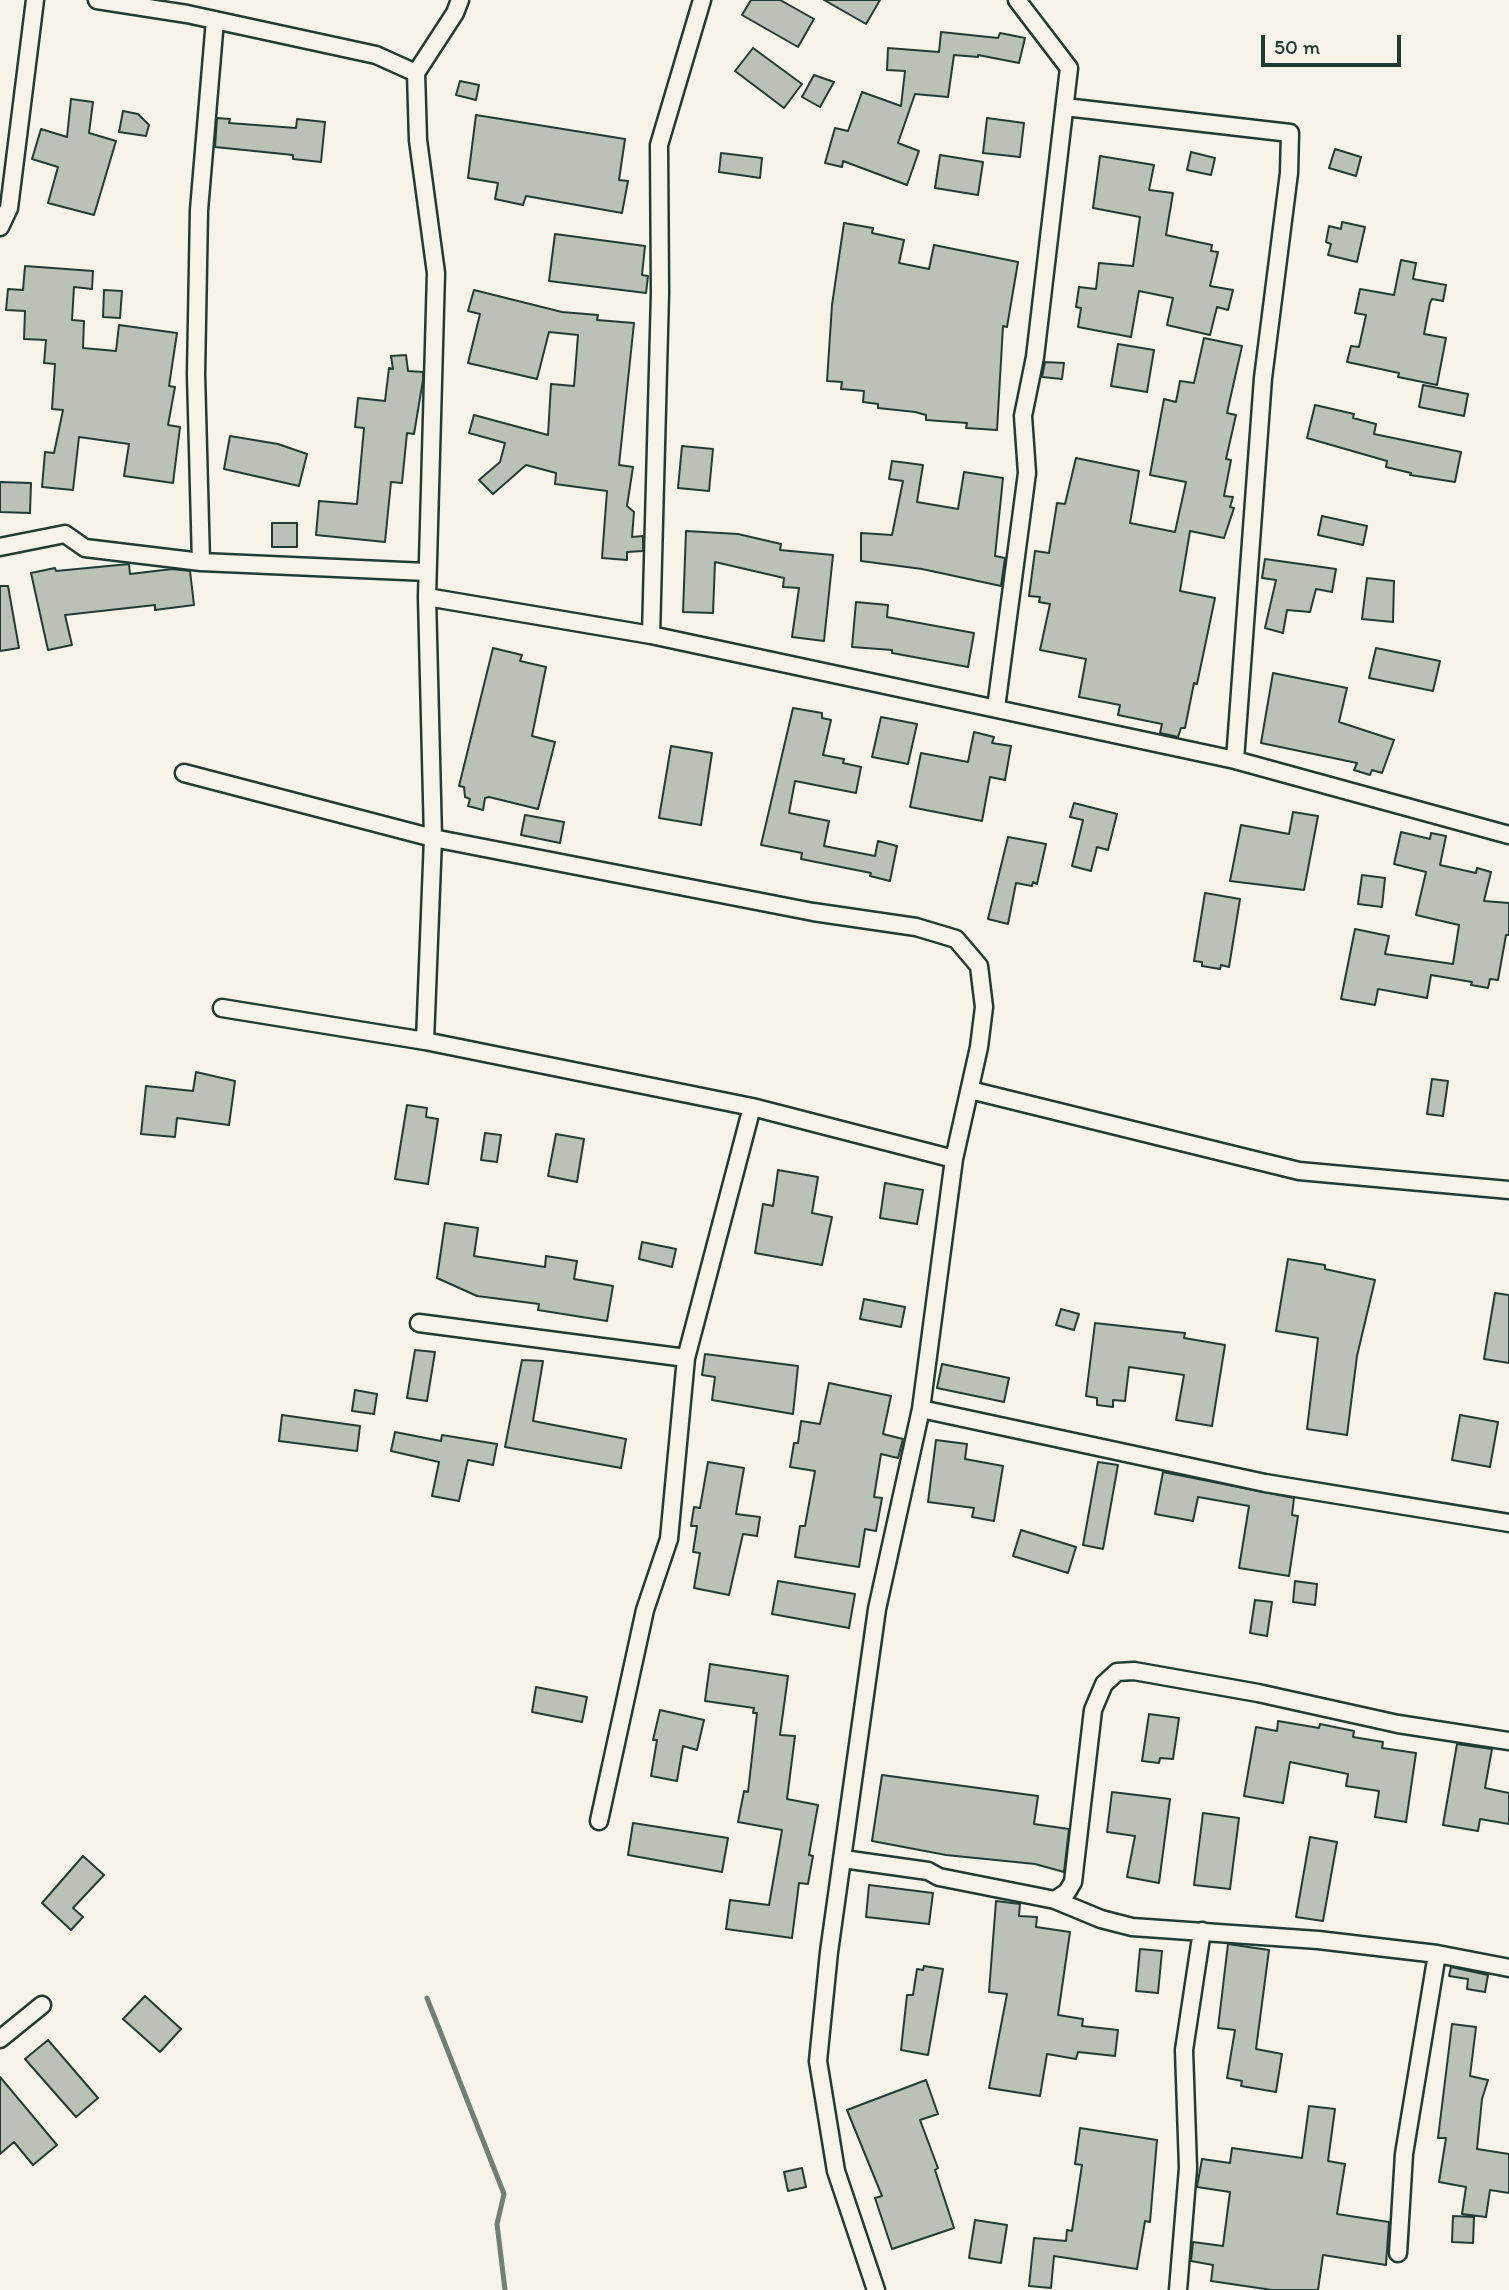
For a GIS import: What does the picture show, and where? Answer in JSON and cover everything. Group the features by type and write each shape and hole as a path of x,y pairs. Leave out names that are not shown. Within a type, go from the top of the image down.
{"street":[{"path":"0,227 9,208 35,0"},
{"path":"97,0 215,20 376,55 416,73"},
{"path":"425,1041 433,838 427,572 436,273 418,140 416,73 460,0"},
{"path":"651,635 660,293 659,145 702,0"},
{"path":"996,708 1027,473 1023,416 1035,357 1069,68 1017,0"},
{"path":"201,562 196,374 199,210 215,20"},
{"path":"1065,107 1290,133 1289,173 1263,377 1235,760"},
{"path":"0,547 65,534 85,548 201,562 427,572"},
{"path":"427,597 651,635 1235,760 1509,835"},
{"path":"184,773 433,838 813,912 916,927 956,939 979,967 984,1007 970,1090 954,1159 921,1409 877,1609 818,2061 836,2171 876,2290"},
{"path":"222,1008 425,1041 752,1107 954,1159"},
{"path":"970,1090 1299,1171 1509,1190"},
{"path":"599,1821 645,1610 669,1539 686,1358 752,1107"},
{"path":"419,1323 686,1358"},
{"path":"921,1409 1265,1483 1509,1524"},
{"path":"1055,1900 1067,1892 1073,1882 1093,1710 1104,1684 1117,1672 1146,1673 1258,1693 1398,1724 1509,1741"},
{"path":"843,1858 928,1871 939,1877 1055,1900 1101,1919 1132,1927 1202,1931 1437,1954 1509,1968"},
{"path":"1178,2290 1188,2168 1184,2050 1202,1931"},
{"path":"1398,2253 1404,2154 1437,1954"},
{"path":"0,2039 42,2005"}],"building":[{"path":"751,0 780,0 814,19 798,47 742,15"},
{"path":"824,0 880,0 866,24"},
{"path":"941,32 998,38 1000,33 1025,38 1019,63 978,55 954,55 948,97 915,94 898,143 919,151 907,185 843,161 842,167 825,163 835,128 848,131 862,92 901,106 905,71 887,70 888,48 939,52"},
{"path":"753,48 802,84 784,108 735,71"},
{"path":"814,75 834,82 820,107 802,97"},
{"path":"460,81 479,85 476,100 456,95"},
{"path":"71,99 93,102 89,133 116,141 94,215 48,203 58,167 32,159 41,129 67,137"},
{"path":"123,111 138,114 149,125 146,136 119,132"},
{"path":"476,115 625,139 619,180 628,181 622,213 526,196 523,205 495,199 498,183 468,178"},
{"path":"217,118 230,119 229,123 296,128 297,119 325,122 321,162 293,159 293,155 215,147"},
{"path":"987,118 1024,123 1020,157 983,153"},
{"path":"1335,149 1361,157 1356,176 1329,168"},
{"path":"1191,152 1215,158 1211,175 1187,170"},
{"path":"721,153 762,158 760,178 719,172"},
{"path":"940,155 983,162 978,195 935,188"},
{"path":"1100,156 1154,165 1149,190 1173,193 1166,235 1212,245 1211,251 1218,252 1210,286 1233,290 1228,310 1217,307 1210,335 1167,325 1173,298 1139,291 1131,337 1078,327 1081,308 1076,307 1079,287 1096,289 1099,263 1133,266 1140,217 1093,208"},
{"path":"1342,222 1365,227 1357,262 1328,255 1331,244 1326,242 1329,226 1341,229"},
{"path":"844,223 873,228 872,233 904,240 899,263 929,269 934,245 1018,262 1007,327 1003,326 997,430 966,428 967,423 926,420 926,415 915,412 878,408 878,404 863,402 864,391 841,389 842,382 827,381 832,305"},
{"path":"555,234 645,246 642,275 648,276 646,293 549,281"},
{"path":"1401,260 1416,263 1413,279 1446,285 1443,301 1432,299 1430,303 1424,334 1446,338 1437,385 1398,377 1399,373 1347,362 1351,346 1359,347 1366,315 1355,313 1360,289 1394,295"},
{"path":"25,266 93,271 92,289 74,287 72,320 84,321 83,348 116,351 119,325 177,333 169,386 175,387 168,425 180,427 173,483 124,476 129,444 79,437 73,490 42,487 45,452 54,453 63,410 52,409 55,364 44,363 46,340 24,339 25,311 6,310 8,289 23,290"},
{"path":"104,290 122,291 120,318 103,317"},
{"path":"474,290 562,312 598,315 597,320 634,323 619,465 633,467 627,506 634,512 632,537 643,536 643,551 627,552 627,560 602,558 607,491 555,484 556,473 526,465 493,494 479,480 500,462 505,443 469,433 474,415 548,435 551,384 574,386 578,335 549,332 537,379 468,363 480,314 468,311"},
{"path":"1204,338 1242,346 1227,413 1236,415 1226,459 1231,460 1224,496 1233,497 1230,507 1234,508 1224,538 1190,531 1180,591 1215,598 1197,684 1194,683 1185,728 1181,728 1178,737 1160,733 1162,724 1118,715 1120,705 1079,697 1086,659 1040,650 1050,604 1039,602 1040,597 1029,596 1035,551 1049,553 1057,503 1065,504 1076,458 1139,471 1130,523 1175,532 1186,482 1150,475 1164,399 1176,402 1180,381 1194,383"},
{"path":"1118,344 1154,350 1147,392 1111,386"},
{"path":"406,355 408,371 423,372 423,380 414,434 407,433 402,483 391,482 385,542 316,535 319,501 357,504 364,428 355,427 358,398 385,401 389,368 393,369 391,356"},
{"path":"1045,362 1064,363 1062,379 1042,377"},
{"path":"1423,385 1468,394 1464,416 1419,407"},
{"path":"1315,405 1354,414 1353,418 1376,424 1374,434 1461,452 1455,482 1410,475 1411,473 1386,467 1387,461 1307,438"},
{"path":"230,436 278,444 307,454 299,486 224,469"},
{"path":"682,446 713,449 709,491 678,488"},
{"path":"892,461 923,465 917,502 958,509 964,472 1003,478 995,556 1005,558 1001,586 922,569 861,561 861,533 892,535 903,481 889,479"},
{"path":"0,482 31,483 30,513 0,512"},
{"path":"1322,516 1367,526 1363,545 1318,535"},
{"path":"272,523 297,523 297,547 272,547"},
{"path":"686,531 738,534 781,544 780,550 833,555 824,641 792,637 799,588 783,587 784,578 715,562 713,613 683,612"},
{"path":"1265,559 1336,569 1332,592 1316,589 1310,612 1287,610 1283,633 1265,628 1276,580 1262,578"},
{"path":"129,564 130,574 172,569 190,571 194,605 155,610 155,605 65,615 72,645 48,650 31,573 55,568 56,571"},
{"path":"1367,578 1394,581 1393,622 1362,619"},
{"path":"0,586 8,586 19,648 0,651"},
{"path":"856,602 888,605 887,617 974,633 968,667 892,653 892,650 852,647"},
{"path":"493,648 522,655 520,661 546,667 532,736 555,742 538,809 489,797 485,798 483,810 468,806 470,799 465,797 464,787 459,786"},
{"path":"1376,648 1440,661 1433,691 1369,678"},
{"path":"1273,673 1347,688 1339,722 1394,740 1382,773 1372,770 1370,775 1354,770 1357,763 1261,743"},
{"path":"793,708 822,713 822,718 831,720 823,755 844,759 843,763 861,767 856,793 795,781 789,813 829,821 824,846 875,856 878,841 897,846 890,881 870,876 871,873 801,859 802,853 761,845"},
{"path":"881,717 917,724 908,764 872,757"},
{"path":"974,732 994,737 992,743 1011,746 1005,780 990,777 982,821 910,807 921,753 968,762"},
{"path":"671,746 712,753 701,825 659,818"},
{"path":"1074,803 1117,814 1108,850 1097,847 1091,871 1072,866 1083,820 1070,817"},
{"path":"1293,812 1318,816 1304,890 1230,881 1241,825 1289,834"},
{"path":"525,815 564,822 560,843 521,835"},
{"path":"1401,832 1430,839 1431,833 1446,836 1440,865 1476,873 1477,868 1491,872 1484,901 1509,903 1509,935 1506,935 1498,980 1490,979 1488,988 1471,985 1472,982 1431,975 1427,998 1378,989 1375,1005 1341,999 1355,929 1389,936 1385,954 1453,964 1459,925 1416,915 1426,872 1394,864"},
{"path":"1008,837 1046,844 1037,884 1033,882 1032,886 1016,883 1008,924 988,919"},
{"path":"1362,875 1385,878 1382,907 1358,904"},
{"path":"1205,893 1240,899 1229,967 1221,965 1220,969 1202,966 1202,962 1194,961"},
{"path":"196,1072 235,1081 229,1125 177,1118 175,1137 141,1134 146,1086 193,1091"},
{"path":"1432,1079 1448,1081 1443,1116 1427,1114"},
{"path":"407,1105 427,1108 426,1117 438,1119 428,1184 395,1179"},
{"path":"485,1133 501,1135 497,1162 481,1160"},
{"path":"556,1134 584,1139 577,1182 548,1176"},
{"path":"778,1170 818,1177 812,1213 832,1217 822,1265 755,1253 763,1204 773,1206"},
{"path":"885,1183 923,1190 917,1224 880,1218"},
{"path":"445,1223 478,1228 474,1256 545,1267 546,1256 577,1261 574,1279 613,1286 607,1321 538,1310 539,1304 477,1296 437,1278"},
{"path":"642,1242 676,1249 672,1267 639,1259"},
{"path":"1288,1259 1325,1265 1325,1269 1375,1280 1357,1356 1347,1435 1307,1429 1318,1338 1276,1331"},
{"path":"1495,1293 1509,1295 1509,1363 1484,1359"},
{"path":"864,1299 905,1307 901,1327 860,1319"},
{"path":"1061,1309 1079,1314 1074,1330 1056,1325"},
{"path":"1095,1323 1185,1333 1184,1338 1225,1345 1212,1426 1176,1420 1184,1375 1129,1367 1125,1401 1113,1400 1113,1407 1097,1405 1097,1398 1086,1396"},
{"path":"415,1350 435,1352 427,1401 407,1398"},
{"path":"705,1354 798,1366 793,1414 712,1400 715,1377 702,1375"},
{"path":"522,1360 543,1361 533,1421 626,1439 621,1468 505,1447"},
{"path":"942,1364 1009,1378 1004,1402 937,1388"},
{"path":"829,1383 891,1396 883,1434 903,1439 898,1458 881,1454 874,1497 882,1498 876,1531 865,1529 859,1567 795,1557 800,1526 805,1526 815,1471 790,1467 794,1443 798,1443 801,1421 820,1424"},
{"path":"355,1390 377,1394 374,1414 352,1411"},
{"path":"282,1415 360,1426 357,1451 279,1441"},
{"path":"1460,1415 1498,1422 1490,1467 1452,1460"},
{"path":"395,1432 441,1441 442,1435 497,1444 493,1465 468,1460 459,1501 432,1496 439,1462 391,1451"},
{"path":"936,1440 967,1444 965,1459 1003,1466 994,1521 972,1517 974,1508 928,1502"},
{"path":"708,1462 744,1468 736,1514 760,1517 757,1536 743,1534 729,1595 694,1588 700,1553 693,1552 697,1526 691,1526 694,1507 700,1508"},
{"path":"1098,1462 1118,1465 1103,1549 1083,1545"},
{"path":"1163,1472 1294,1498 1292,1515 1298,1516 1289,1576 1239,1568 1249,1506 1198,1497 1193,1521 1155,1514"},
{"path":"1021,1530 1076,1547 1068,1573 1013,1556"},
{"path":"778,1581 855,1594 849,1628 772,1614"},
{"path":"1295,1581 1317,1584 1315,1605 1293,1602"},
{"path":"1255,1600 1272,1602 1267,1636 1250,1633"},
{"path":"710,1664 788,1676 780,1735 795,1736 787,1799 818,1805 809,1855 813,1856 808,1884 799,1883 792,1938 726,1929 730,1900 769,1905 782,1830 738,1822 744,1791 748,1792 757,1713 753,1713 754,1708 705,1701"},
{"path":"536,1687 587,1697 582,1722 532,1712"},
{"path":"660,1710 704,1720 697,1750 683,1746 677,1781 651,1776 657,1740 653,1740"},
{"path":"1149,1714 1179,1718 1173,1759 1160,1758 1159,1763 1142,1761"},
{"path":"1278,1721 1319,1728 1320,1724 1354,1731 1353,1737 1383,1742 1382,1748 1416,1753 1406,1822 1375,1817 1379,1791 1346,1786 1348,1774 1290,1762 1283,1803 1244,1796 1256,1727 1277,1731"},
{"path":"1457,1744 1492,1749 1485,1788 1509,1793 1509,1824 1480,1819 1478,1831 1443,1825"},
{"path":"882,1775 1038,1796 1034,1824 1069,1829 1064,1872 1035,1864 946,1855 872,1841"},
{"path":"1112,1792 1170,1799 1159,1883 1127,1877 1135,1836 1107,1832"},
{"path":"1203,1813 1239,1818 1230,1889 1194,1885"},
{"path":"633,1823 728,1838 722,1872 628,1855"},
{"path":"1310,1837 1337,1842 1323,1921 1296,1917"},
{"path":"83,1856 104,1875 73,1908 83,1917 71,1930 42,1903"},
{"path":"869,1885 933,1893 929,1924 866,1917"},
{"path":"996,1901 1020,1904 1019,1916 1037,1917 1036,1927 1070,1932 1058,2015 1083,2019 1082,2026 1118,2030 1115,2056 1078,2052 1076,2059 1047,2054 1040,2096 989,2088 1007,1994 989,1992"},
{"path":"1228,1944 1269,1950 1256,2049 1282,2054 1276,2092 1241,2086 1242,2081 1227,2078 1235,2030 1218,2028"},
{"path":"1140,1949 1162,1951 1158,1993 1136,1991"},
{"path":"924,1966 943,1969 928,2055 901,2050 907,1995 913,1995 917,1969 923,1970"},
{"path":"1451,1967 1488,1975 1485,1992 1467,1989 1468,1979 1449,1976"},
{"path":"145,1996 181,2029 160,2052 123,2019"},
{"path":"1452,2024 1476,2027 1470,2076 1488,2080 1482,2099 1477,2149 1509,2154 1509,2193 1490,2190 1486,2217 1462,2214 1466,2187 1439,2182 1446,2138 1438,2138"},
{"path":"48,2040 98,2098 76,2117 25,2059"},
{"path":"0,2077 57,2145 33,2165 14,2142 0,2154"},
{"path":"926,2080 938,2114 920,2120 938,2168 935,2170 954,2228 892,2249 875,2198 882,2196 847,2110"},
{"path":"1309,2106 1335,2109 1328,2161 1345,2164 1337,2214 1389,2222 1386,2265 1323,2255 1318,2290 1272,2290 1211,2281 1213,2265 1191,2261 1193,2242 1223,2246 1230,2192 1197,2187 1202,2159 1230,2163 1232,2148 1302,2158"},
{"path":"1080,2128 1157,2140 1150,2222 1145,2221 1137,2269 1054,2256 1051,2288 1029,2286 1034,2238 1066,2241 1067,2230 1072,2231 1082,2165 1075,2164"},
{"path":"802,2168 806,2187 788,2191 784,2172"},
{"path":"1453,2216 1474,2217 1473,2243 1452,2242"},
{"path":"975,2220 1007,2225 1001,2263 969,2258"}],"waterway":[{"path":"427,1998 504,2194 497,2224 505,2290"}]}
